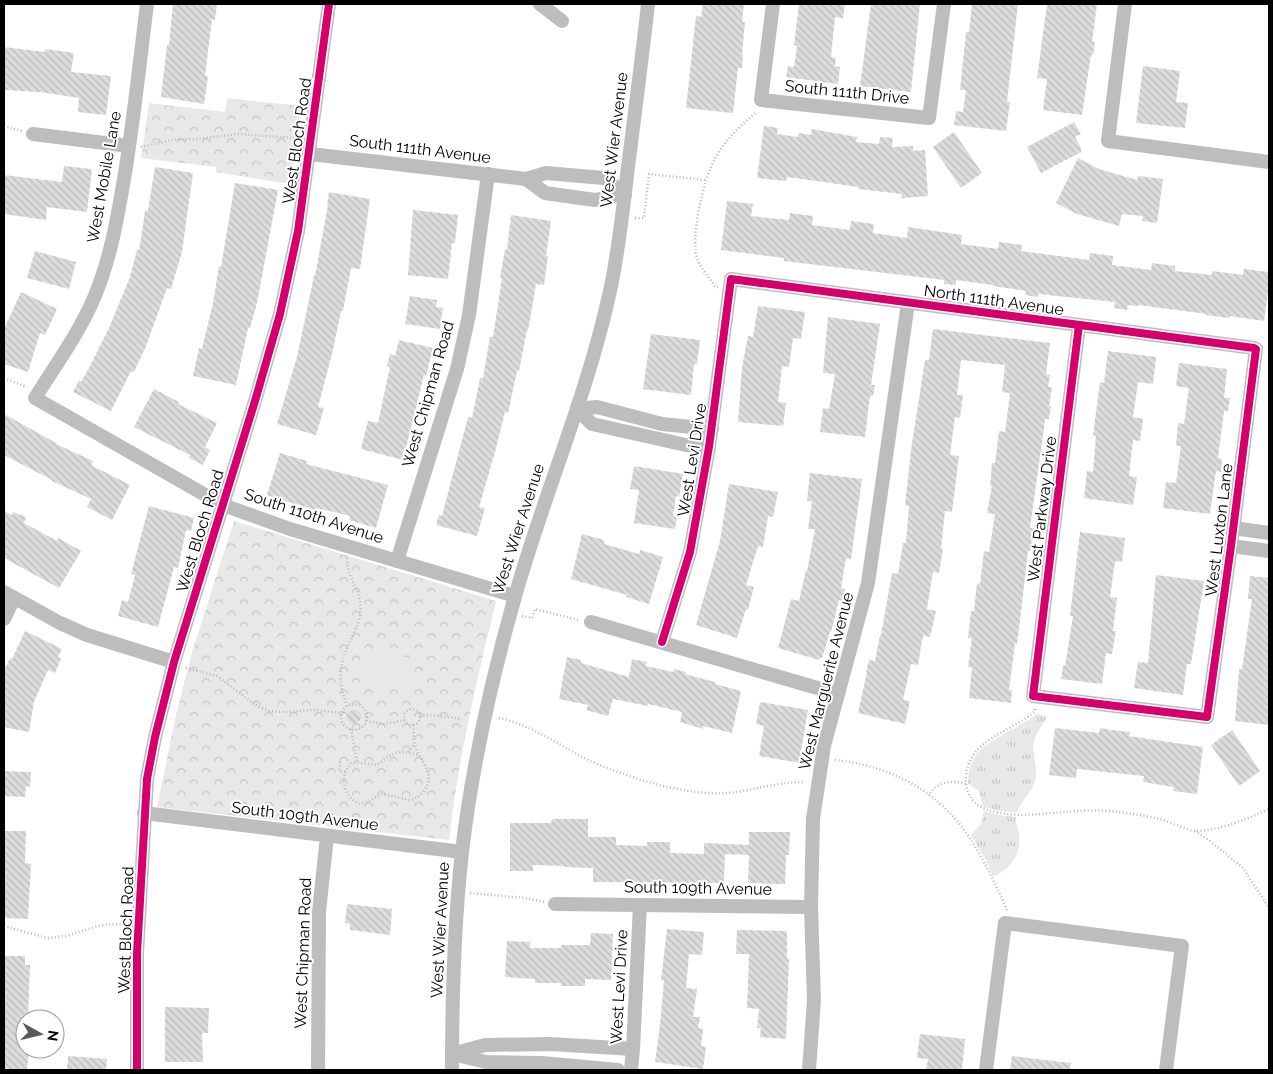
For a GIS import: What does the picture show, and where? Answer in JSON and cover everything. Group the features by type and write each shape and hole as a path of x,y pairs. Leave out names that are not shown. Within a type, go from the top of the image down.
{"street":[{"name":"West Mobile Lane","path":"35,398 79,328 95,297 118,216 134,146 146,4"},
{"name":"West Bloch Road","path":"137,1070 138,926 147,779 174,662 280,314 298,231 329,4"},
{"path":"540,4 562,21"},
{"name":"West Wier Avenue","path":"452,1070 456,934 462,852 485,715 515,596 603,321 622,216 648,4"},
{"path":"761,100 773,4"},
{"name":"South 111th Drive","path":"761,100 929,118 944,4"},
{"path":"1125,4 1108,141 1269,162"},
{"path":"33,134 134,146"},
{"name":"South 111th Avenue","path":"310,154 526,179 546,173 604,178 625,194"},
{"name":"West Chipman Road","path":"397,561 457,369 470,306 488,174"},
{"name":"South 111th Avenue","path":"526,179 545,193 595,200 625,194"},
{"name":"North 111th Avenue","path":"731,285 908,302 1254,348"},
{"name":"West Levi Drive","path":"662,642 690,552 712,429 731,285"},
{"name":"West Marguerite Avenue","path":"809,1070 814,1000 811,907 813,819 824,746 868,583 908,302"},
{"name":"West Parkway Drive","path":"1033,696 1078,325"},
{"name":"West Luxton Lane","path":"1033,696 1207,716 1231,546 1256,349 1254,348"},
{"name":"South 110th Avenue","path":"35,398 223,505 290,529 515,596"},
{"path":"576,409 597,407 662,424 712,429"},
{"path":"576,409 592,424 686,445 709,447"},
{"path":"1233,528 1269,533"},
{"path":"1231,546 1269,551"},
{"path":"4,619 9,595 86,635 174,662"},
{"path":"591,622 838,694"},
{"name":"South 109th Avenue","path":"144,813 462,852"},
{"name":"West Chipman Road","path":"318,1070 319,912 326,836"},
{"name":"South 109th Avenue","path":"555,904 811,907"},
{"name":"West Levi Drive","path":"631,1070 640,905"},
{"path":"986,1070 1005,922 1182,946 1166,1070"},
{"path":"452,1054 485,1045 550,1044 633,1049"},
{"path":"452,1054 486,1062 542,1063 618,1070"}],"path":[{"path":"731,285 715,287 698,261 696,249 699,209 706,180 715,158 741,126 760,110 761,100"},
{"path":"4,126 33,134"},
{"path":"134,146 171,140 238,134 312,137"},
{"path":"622,216 644,218 649,174 706,180"},
{"path":"4,378 30,388 35,398"},
{"path":"347,706 341,683 340,665 362,610 358,591 347,564 350,547"},
{"path":"526,616 532,618 535,609 591,622"},
{"path":"170,678 182,680 185,667 216,676 257,706 269,711 315,710 342,714"},
{"path":"1033,696 1035,711 1022,722 979,748 967,769 966,784 969,794 979,806 998,813 1117,812 1160,819 1194,831 1210,841 1243,868 1269,908"},
{"path":"355,704 362,706 366,713 366,721 358,729 351,729 342,723 342,714 347,706 355,704"},
{"path":"410,710 418,711 420,716 418,723 408,724 405,720 405,715 410,710"},
{"path":"420,716 430,715 462,719"},
{"path":"485,715 520,724 600,765 626,775 680,789 722,793 788,782 819,783"},
{"path":"366,721 384,724 405,720"},
{"path":"413,725 414,744 420,755 425,765 428,782 421,794 410,800 385,794 363,804 358,804 350,797 344,787 346,772 351,764 356,762 377,765 391,753 420,755"},
{"path":"351,729 356,762"},
{"path":"407,753 414,744"},
{"path":"822,760 858,762 910,782 930,794 961,825 981,856 1007,909 1005,922"},
{"path":"340,762 339,771 346,772"},
{"path":"930,794 935,788 945,782 966,784"},
{"path":"1194,831 1249,819 1269,809"},
{"path":"459,892 525,898 555,904"},
{"path":"4,926 48,938 66,936 104,925 138,926"}],"green space":[{"path":"227,98 301,106 290,184 216,172 216,167 141,158 149,103 225,112"},
{"path":"234,521 496,601 463,750 449,840 157,807 176,715 193,649"},
{"path":"367,651 417,659 412,690 362,681"},
{"path":"1037,714 1047,716 1034,741 1033,751 1036,776 1031,789 1017,812 998,811 983,806 979,791 968,784 971,764 975,756 988,744"},
{"path":"984,811 1016,817 1019,833 1018,849 1013,861 1005,870 993,877 986,860 971,835 981,824"}],"building":[{"path":"173,4 217,4 215,20 212,19 205,76 208,76 204,104 161,97"},
{"path":"703,4 744,4 742,22 745,22 742,68 738,68 733,113 686,108 696,16 701,17"},
{"path":"799,4 845,4 843,18 835,17 831,57 836,58 835,66 840,67 838,84 786,77 788,66 794,67 797,46 794,45"},
{"path":"871,4 920,4 911,92 860,86"},
{"path":"972,4 1018,4 1007,102 1010,102 1006,131 954,125 956,111 963,112 966,90 960,90 966,32 969,32"},
{"path":"1047,4 1097,4 1092,42 1095,42 1093,55 1091,55 1082,115 1043,110 1047,79 1037,78"},
{"path":"4,47 45,52 45,49 74,53 71,72 111,76 106,115 78,112 79,98 40,92 4,90"},
{"path":"1143,66 1180,71 1176,102 1188,103 1185,128 1136,123"},
{"path":"1074,122 1081,134 1075,137 1081,152 1041,173 1027,147"},
{"path":"764,126 778,128 777,134 798,137 798,133 811,135 812,129 857,137 856,142 879,144 880,137 893,138 892,147 913,146 913,151 925,150 928,196 902,198 902,194 858,189 858,187 824,182 787,177 786,181 757,178"},
{"path":"954,132 982,173 961,188 933,147"},
{"path":"1078,158 1099,169 1137,180 1138,176 1163,179 1157,223 1142,221 1143,216 1122,214 1119,226 1077,214 1056,203"},
{"path":"64,166 92,169 87,212 47,207 46,220 4,214 4,175 62,182"},
{"path":"155,167 193,173 182,252 171,289 167,288 146,346 134,372 131,371 111,411 73,392 79,380 81,382 89,368 109,328 130,277 137,250 139,250 145,211 148,211"},
{"path":"235,183 278,190 257,303 250,328 248,328 236,385 193,376 199,348 202,349 213,303 219,266 221,267"},
{"path":"329,192 370,199 360,269 351,268 343,311 341,311 318,407 324,408 316,435 277,424 297,357 315,276"},
{"path":"727,201 753,204 751,216 789,220 790,213 813,216 812,225 850,230 851,221 874,224 873,233 907,238 908,227 962,235 961,244 998,249 999,242 1022,245 1021,251 1089,260 1090,253 1113,256 1112,265 1151,270 1152,263 1175,266 1175,271 1212,275 1212,271 1243,275 1244,269 1269,272 1264,321 1138,305 1128,305 1127,310 1114,308 1115,302 1038,294 1038,297 1025,295 1026,291 993,285 956,280 956,285 944,284 944,280 784,261 784,258 721,250"},
{"path":"413,210 458,215 455,243 452,243 448,279 408,275"},
{"path":"511,215 551,221 546,256 548,256 544,285 536,284 519,371 517,371 508,413 505,412 479,507 485,508 477,536 436,525 439,515 442,516 468,417 472,418 480,378 483,378 490,337 493,337 502,278 500,278 505,249 507,250"},
{"path":"35,251 76,262 69,289 27,278"},
{"path":"21,292 57,309 45,335 40,333 28,372 4,364 4,329"},
{"path":"410,296 437,300 436,307 443,308 440,329 405,324"},
{"path":"758,306 805,312 801,339 793,338 789,367 782,366 778,402 786,403 783,426 738,422 742,367 748,336 753,337"},
{"path":"828,317 880,324 871,385 875,385 873,396 870,396 865,437 820,432 823,408 829,409 835,374 823,373"},
{"path":"933,329 1050,343 1046,374 1050,375 1048,387 1052,387 1049,406 1051,406 1049,419 1045,419 1030,528 1034,528 1030,551 1028,551 1017,644 1015,643 1009,690 1012,690 1011,703 969,698 972,668 968,667 972,638 968,638 971,611 974,611 977,583 980,584 984,551 989,552 995,514 987,513 992,486 990,486 992,463 995,463 999,431 1005,432 1010,393 1002,392 1005,365 961,360 957,395 963,395 960,418 955,417 950,455 959,456 952,512 945,511 941,549 943,549 939,573 933,572 927,609 936,611 930,637 923,635 918,665 911,664 903,700 910,701 905,724 858,713 869,660 875,661 892,573 898,574 903,543 906,543 909,506 905,505 911,450 925,360 929,360"},
{"path":"651,334 700,340 697,364 694,364 691,395 643,389"},
{"path":"399,340 433,348 426,376 424,375 403,460 361,449 368,421 378,423 390,367 387,366 390,354 395,356"},
{"path":"1108,351 1156,357 1153,384 1138,382 1133,417 1143,419 1140,441 1133,440 1129,476 1137,477 1133,505 1084,498 1087,471 1093,472 1096,436 1093,435 1100,382 1104,383"},
{"path":"1179,363 1227,369 1224,398 1230,398 1228,411 1224,411 1218,458 1222,459 1221,472 1216,471 1210,514 1163,508 1166,482 1176,483 1181,446 1176,446 1178,423 1184,424 1189,388 1176,386"},
{"path":"154,389 179,402 178,404 217,423 205,447 210,450 203,465 189,458 190,455 134,427"},
{"path":"4,414 56,444 93,461 91,465 130,485 112,520 87,507 91,499 52,481 4,455"},
{"path":"280,453 307,461 306,464 388,485 376,528 349,520 350,516 317,508 316,510 267,495"},
{"path":"634,466 683,474 679,497 676,496 673,516 677,517 675,529 634,523 639,490 630,489"},
{"path":"810,473 862,479 851,559 846,558 841,588 845,589 842,601 839,600 822,658 819,660 778,648 791,599 799,601 815,529 808,529 812,501 807,501"},
{"path":"729,484 778,492 773,517 768,516 763,547 758,546 746,585 754,587 748,610 746,609 737,638 696,625 720,541"},
{"path":"149,506 194,518 191,531 186,530 178,568 174,567 158,627 118,616 122,600 128,602 135,575 131,574"},
{"path":"4,511 12,515 13,512 26,517 24,523 57,541 58,538 81,551 59,588 4,558"},
{"path":"1080,532 1125,538 1122,562 1115,561 1110,597 1117,598 1113,631 1116,631 1112,654 1106,653 1102,684 1061,679 1073,616 1070,616"},
{"path":"582,534 604,540 604,544 639,554 640,550 663,557 649,604 626,597 627,595 571,579"},
{"path":"1156,575 1204,581 1191,664 1187,664 1183,695 1134,688 1138,662 1148,663"},
{"path":"1250,576 1269,578 1269,725 1235,721 1239,669 1242,669 1252,599 1248,599"},
{"path":"25,631 62,649 58,657 61,659 55,673 48,670 34,702 29,732 4,727 4,671 10,658 12,659"},
{"path":"567,657 629,677 632,659 647,662 646,666 673,672 674,669 686,672 685,674 741,691 732,733 703,726 703,729 680,722 682,712 648,704 648,706 613,699 608,716 586,710 588,705 559,699"},
{"path":"760,702 808,710 801,751 803,751 801,763 759,756 764,726 756,724"},
{"path":"354,709 361,714 360,721 353,724 347,719 348,713"},
{"path":"1055,728 1099,733 1100,728 1130,732 1129,736 1203,747 1197,794 1173,791 1174,787 1143,782 1144,776 1077,769 1076,778 1049,775"},
{"path":"1232,730 1260,771 1239,786 1211,745"},
{"path":"4,771 31,772 30,787 26,786 25,797 4,796"},
{"path":"552,819 588,819 588,837 616,837 616,845 647,846 647,842 670,842 670,853 704,854 704,843 749,845 749,832 790,832 789,855 786,855 785,884 748,883 749,855 725,854 724,883 593,882 593,868 565,866 533,865 533,871 510,871 510,823 551,823"},
{"path":"4,831 26,831 25,863 31,864 28,919 4,918"},
{"path":"347,904 392,909 390,935 350,930 350,924 345,923"},
{"path":"667,929 704,932 702,955 689,954 686,988 697,989 693,1017 700,1017 698,1028 703,1029 701,1046 706,1047 703,1069 655,1062 660,1025 664,980 661,980"},
{"path":"737,930 787,931 787,959 789,959 786,1039 760,1037 761,1028 757,1028 759,1009 747,1008 749,954 736,954"},
{"path":"591,933 613,934 611,980 585,979 585,986 561,986 561,983 535,983 535,979 505,977 507,941 530,942 530,948 561,948 561,945 590,945"},
{"path":"4,956 25,956 25,965 30,965 28,1009 15,1009 15,1059 28,1059 27,1070 4,1070"},
{"path":"165,1007 209,1008 208,1033 202,1033 203,1062 165,1062"},
{"path":"920,1034 965,1039 962,1070 926,1070 928,1059 917,1058"},
{"path":"68,1056 107,1059 106,1070 67,1070"},
{"path":"1012,1056 1071,1063 1070,1070 1010,1070"}],"cycle path":[{"path":"137,1070 137,953 147,779 155,737 174,662 280,314 298,231 329,4"},
{"path":"662,642 690,552 709,447 731,279 1254,348 1256,349 1231,546 1207,717 1033,696 1079,325"}]}
